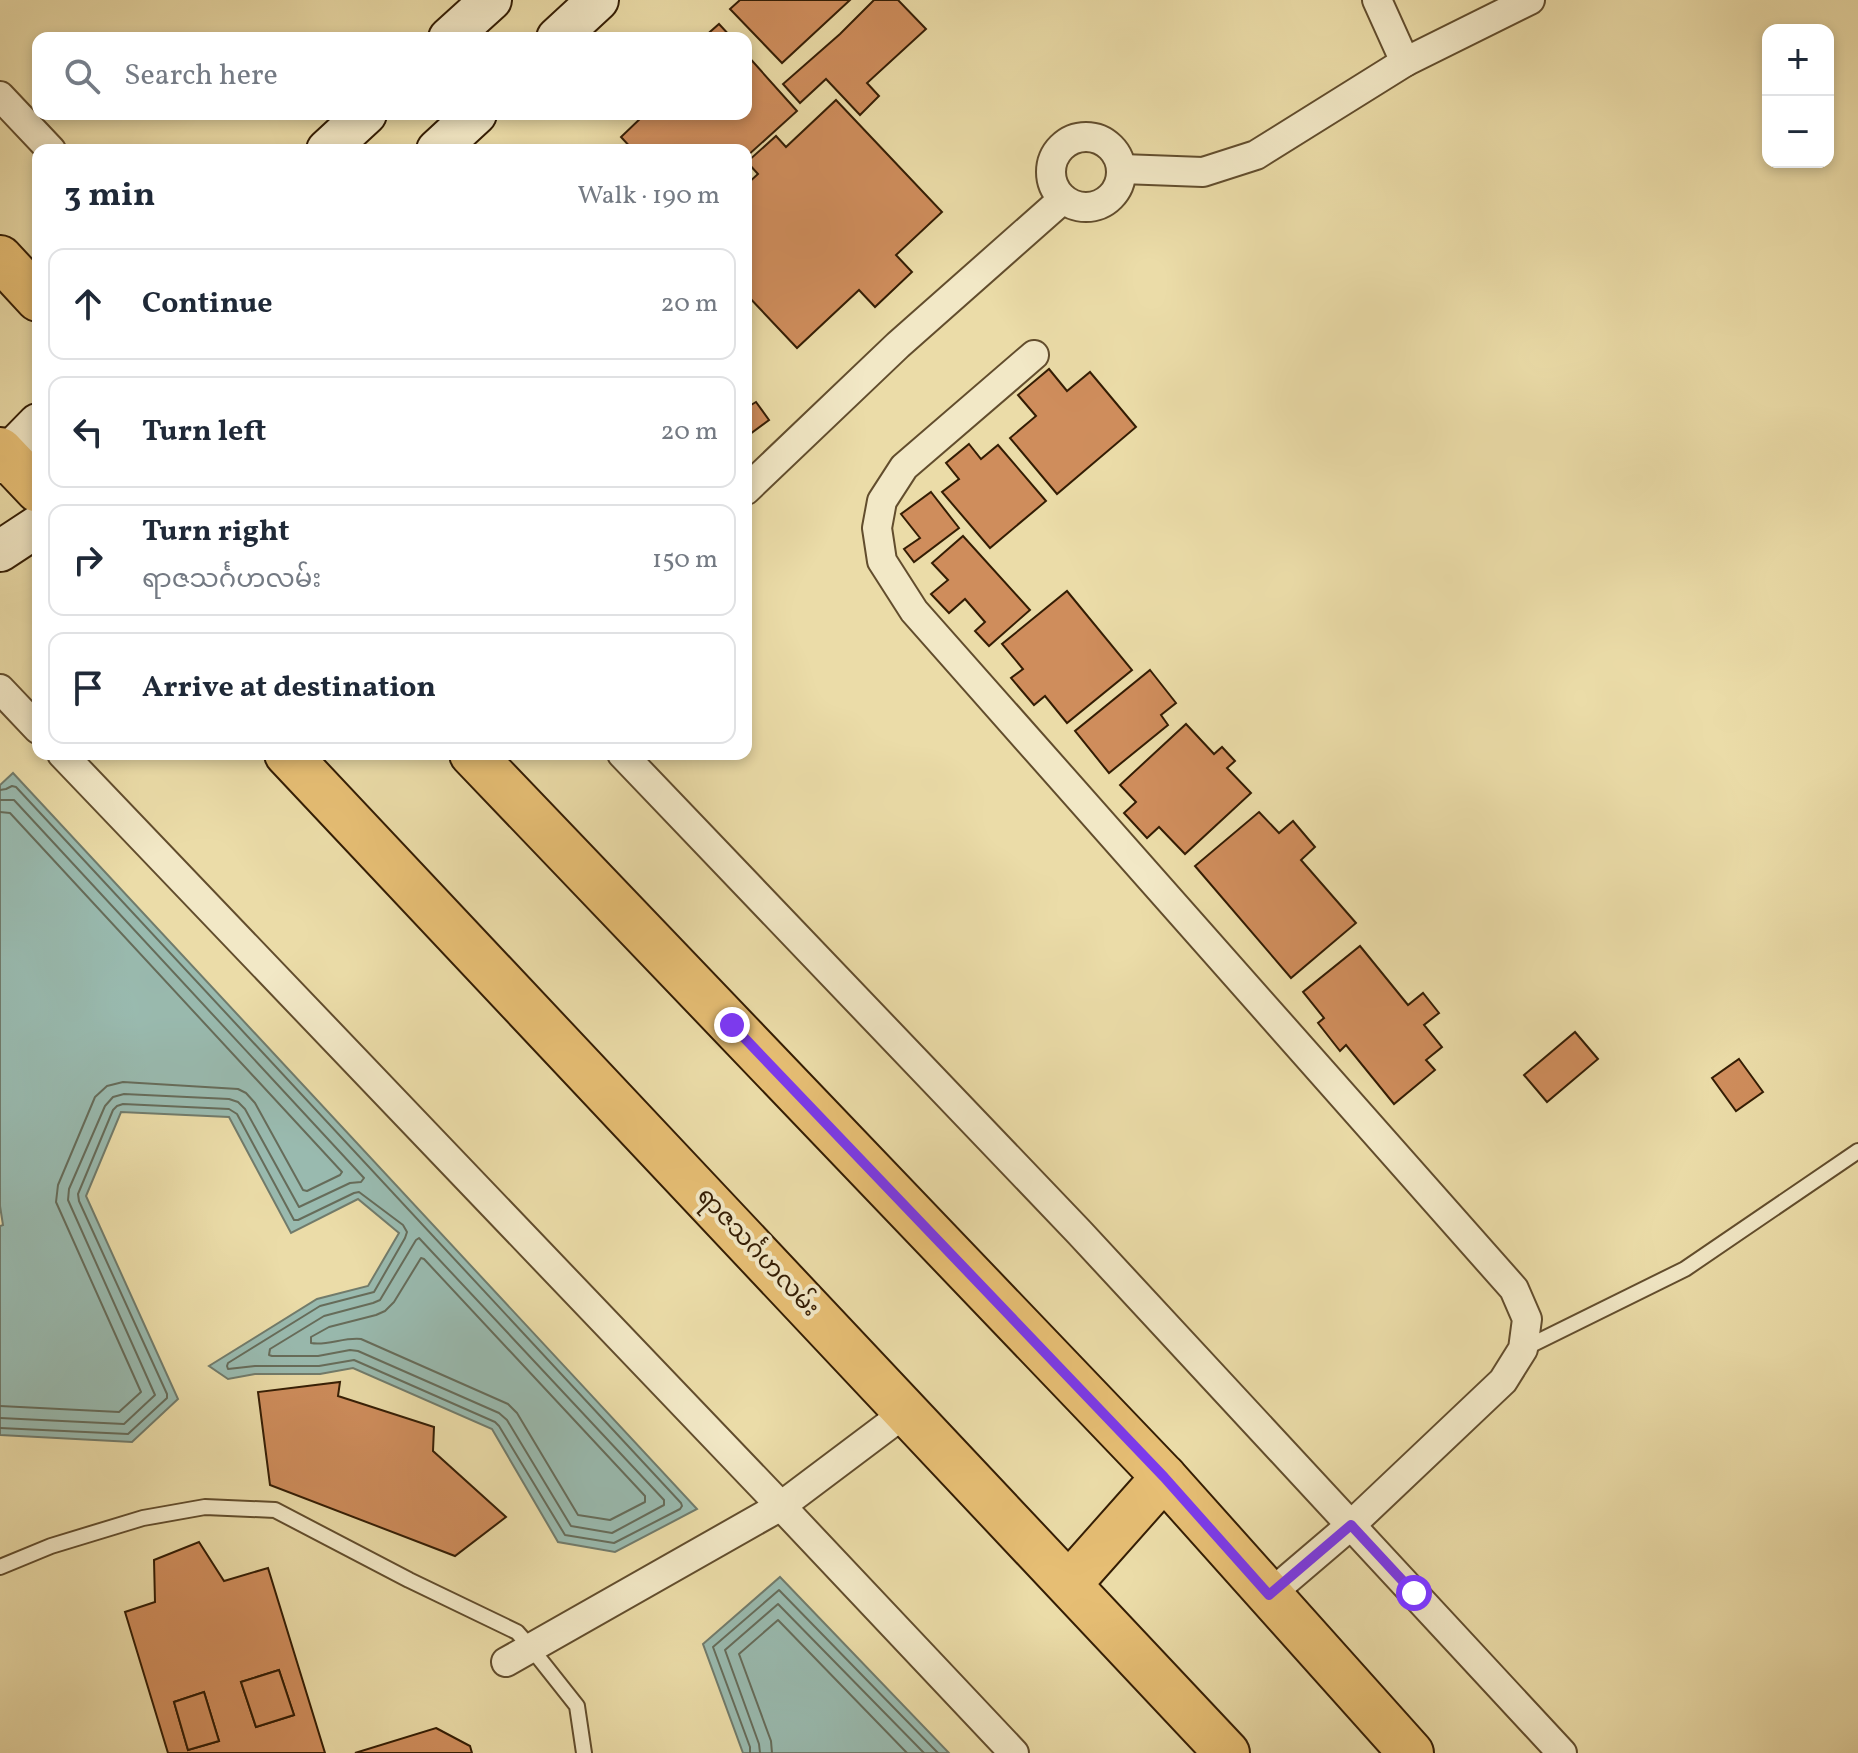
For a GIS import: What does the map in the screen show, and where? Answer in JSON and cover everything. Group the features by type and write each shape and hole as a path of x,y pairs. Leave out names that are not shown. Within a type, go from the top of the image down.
{"main road":[{"path":"456,32 491,0"},
{"path":"563,32 598,0"},
{"path":"334,144 360,120"},
{"path":"444,144 470,120"},
{"path":"0,258 32,293"},
{"path":"32,430 2,457 32,484"},
{"path":"0,551 32,530"},
{"name":"ရာဇသင်္ဂဟလမ်း","path":"293,760 1227,1753"},
{"path":"478,760 1164,1477 1411,1753"},
{"path":"1069,1584 1164,1477"}],"street":[{"path":"1377,0 1405,62"},
{"path":"1122,169 1203,172 1256,155 1405,62 1530,0"},
{"path":"0,96 45,144"},
{"path":"1083,137 1097,138 1109,145 1118,156 1122,169 1120,183 1113,195 1102,204 1089,208 1075,206 1063,199 1054,188 1050,175 1058,149 1069,141 1083,137"},
{"path":"752,484 898,345 1063,199"},
{"path":"1034,355 904,467 882,501 877,528 882,561 914,611 1514,1289 1527,1319 1523,1349 1503,1381 1351,1525 1269,1595"},
{"path":"0,689 32,723"},
{"path":"68,760 1014,1753"},
{"path":"628,760 1090,1244 1562,1753"},
{"path":"506,1662 781,1506 906,1412"}],"lane":[{"path":"1523,1349 1685,1269 1858,1151"},
{"path":"0,1567 51,1546 143,1518 205,1507 275,1510 517,1632 577,1706 584,1753"}],"water":[{"path":"13,773 697,1509 615,1552 558,1542 492,1429 353,1368 320,1374 255,1374 228,1379 209,1366 317,1299 368,1286 399,1233 358,1199 291,1233 229,1117 121,1112 86,1196 178,1399 132,1442 0,1435 0,1226 3,1225 0,1206 0,785"},
{"path":"780,1577 949,1753 743,1753 703,1644"}],"building":[{"path":"740,0 850,0 782,63 730,9"},
{"path":"874,0 898,0 926,29 867,83 879,96 860,115 826,79 800,103 783,84"},
{"path":"719,24 726,32 710,32"},
{"path":"752,61 797,111 752,152 752,144 627,144 621,137 639,120 752,120"},
{"path":"836,100 942,212 896,255 912,272 875,307 859,290 797,348 752,300 752,180 758,174 752,167 752,158 776,136 786,147"},
{"path":"1049,369 1067,391 1090,372 1136,427 1057,494 1010,438 1036,416 1018,395"},
{"path":"756,402 769,420 752,433 752,404"},
{"path":"969,444 981,459 998,445 1046,501 990,548 942,492 959,479 946,463"},
{"path":"931,492 959,528 914,562 904,549 920,538 901,514"},
{"path":"963,536 1030,610 989,646 975,631 985,622 965,599 949,613 931,594 948,580 932,563"},
{"path":"1067,591 1132,670 1067,723 1045,696 1034,705 1011,678 1023,669 1002,644"},
{"path":"1150,670 1176,703 1161,715 1168,725 1109,773 1075,731"},
{"path":"1186,724 1214,754 1222,747 1235,761 1227,768 1251,793 1185,854 1159,827 1147,838 1124,813 1136,802 1120,785"},
{"path":"1259,812 1279,833 1293,821 1315,847 1301,860 1356,923 1291,978 1195,866"},
{"path":"1360,946 1408,1005 1423,993 1439,1013 1424,1025 1442,1047 1426,1060 1435,1070 1394,1104 1346,1045 1340,1051 1318,1023 1324,1018 1303,992"},
{"path":"1575,1032 1598,1059 1547,1102 1524,1075"},
{"path":"1739,1059 1763,1092 1736,1111 1712,1078"},
{"path":"340,1382 338,1396 434,1427 433,1451 506,1517 455,1556 270,1485 258,1392"},
{"path":"199,1542 224,1581 268,1568 325,1753 168,1753 125,1612 155,1602 154,1560","holes":["279,1670 294,1715 256,1727 241,1682","204,1692 219,1741 188,1750 174,1702"]},
{"path":"279,1670 294,1715 256,1727 241,1682"},
{"path":"204,1692 219,1741 188,1750 174,1702"},
{"path":"436,1728 470,1746 472,1753 355,1753"}],"route":[{"path":"732,1025 1164,1477 1269,1595 1351,1525 1414,1593"}]}
